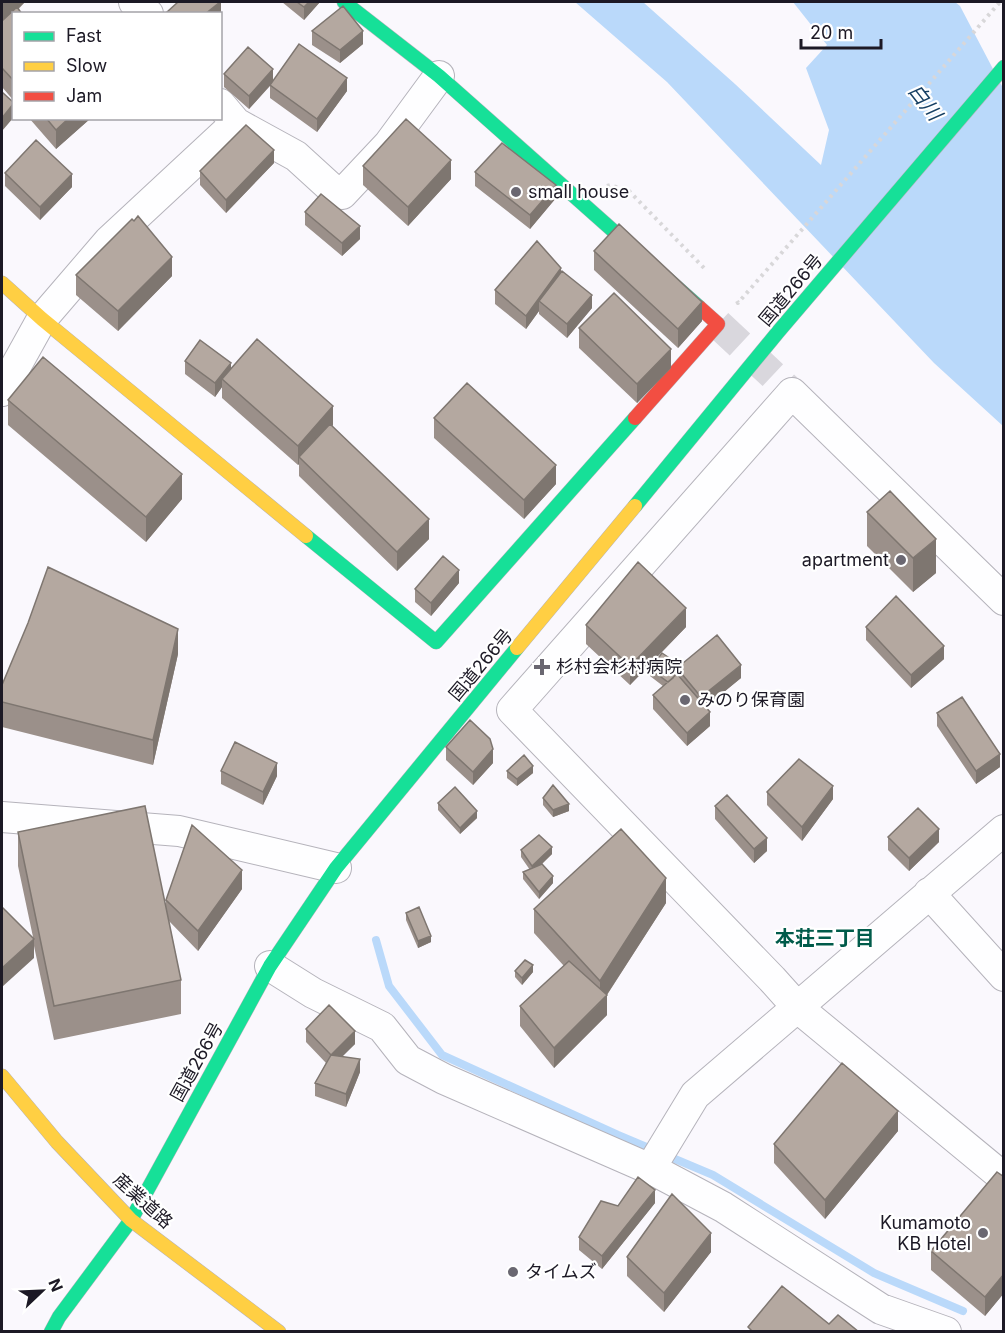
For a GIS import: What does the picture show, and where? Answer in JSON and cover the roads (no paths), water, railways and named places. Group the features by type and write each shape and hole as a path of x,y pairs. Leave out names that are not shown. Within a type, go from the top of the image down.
{"main road":[{"path":"2,283 42,319 436,642 718,324 439,76 344,2"},
{"name":"国道266号","path":"51,1332 59,1317 131,1220 270,966 336,868 778,332 1004,67"},
{"name":"産業道路","path":"2,1076 57,1142 131,1220 279,1332"}],"street":[{"path":"134,2 146,12"},
{"path":"228,113 296,156 330,187 342,194 389,144 439,76"},
{"path":"2,392 42,319 109,241 221,120"},
{"path":"1002,1175 798,1008 512,711 792,393 1004,600"},
{"path":"2,817 179,831 336,868"},
{"path":"650,1169 695,1095 1004,830"},
{"path":"929,893 1004,976"},
{"path":"270,966 313,993 382,1027 408,1060 444,1079 650,1169 723,1207 881,1309 946,1332"}],"water":[{"name":"白川","path":"575,2 643,2 821,165 829,130 806,68 827,45 793,2 955,2 960,6 1003,88 1003,426 934,363 667,82"}],"waterway":[{"path":"376,940 389,986 442,1055 618,1135 713,1175 874,1273 963,1311"}],"tunnel":[{"path":"718,324 792,393"}],"place":[{"name":"small house","path":"516,192"},
{"name":"apartment","path":"901,560"},
{"name":"杉村会杉村病院","path":"542,667"},
{"name":"みのり保育園","path":"685,700"},
{"name":"Kumamoto KB Hotel","path":"983,1233"},
{"name":"タイムズ","path":"513,1272"}],"district":[{"name":"本荘三丁目","path":"825,938"}]}
